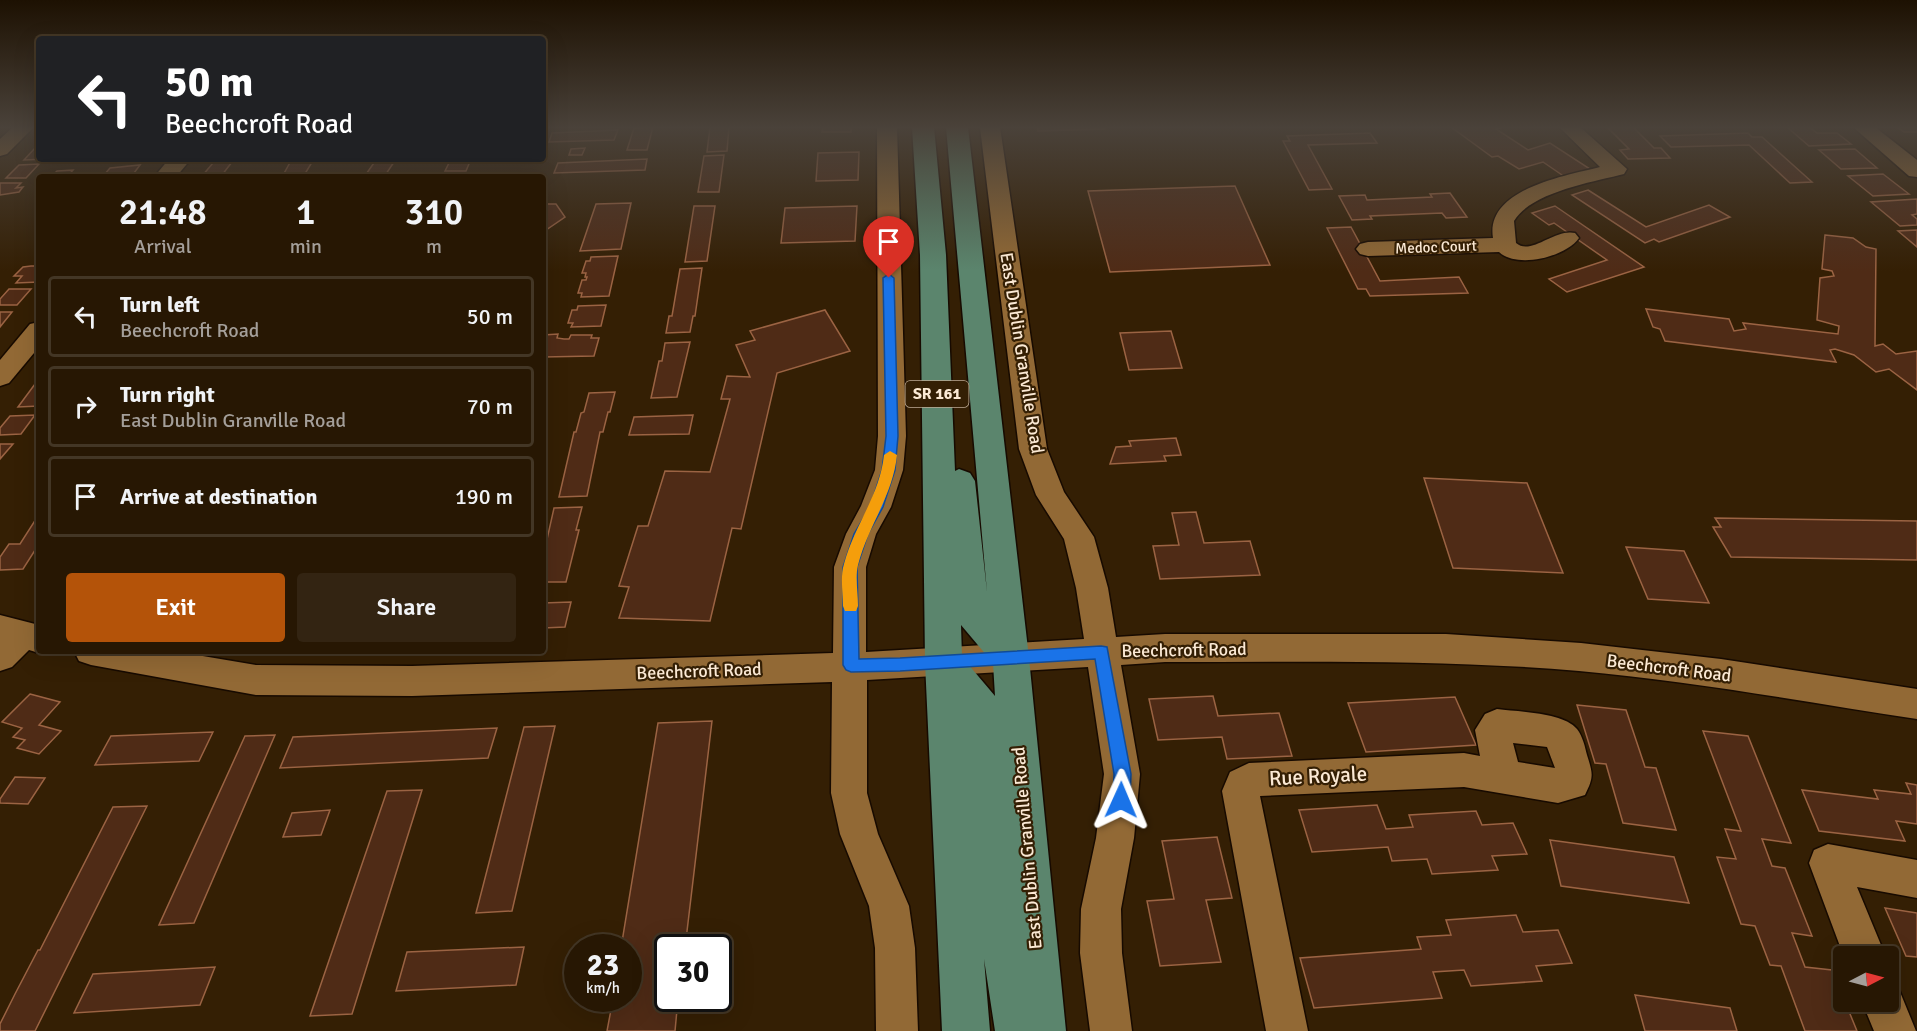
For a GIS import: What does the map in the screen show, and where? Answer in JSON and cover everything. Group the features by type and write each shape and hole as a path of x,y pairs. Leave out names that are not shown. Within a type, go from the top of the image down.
{"main road":[{"name":"SR 161","path":"927,175 933,255 944,662 966,1031"},
{"path":"961,175 964,182"},
{"name":"East Dublin Granville Road","path":"963,175 1011,658 1042,1031"},
{"path":"936,365 957,464 971,612 1011,658"},
{"path":"944,662 983,710 1005,947 1019,1031"}],"street":[{"path":"888,175 892,436 889,470 876,507 861,534 850,567 849,793 859,834 889,906 895,948 897,1031"},
{"name":"East Dublin Granville Road","path":"996,175 1033,449 1052,495 1079,537 1092,588 1122,774 1117,828 1101,909 1101,954 1112,1031"},
{"path":"1568,238 1527,256 1517,254 1505,245 1503,221 1512,206 1529,196 1596,175"},
{"name":"Medoc Court","path":"1368,249 1505,245"},
{"path":"0,377 36,334"},
{"name":"Beechcroft Road","path":"108,654 256,680 412,681 944,662 1165,648 1446,648 1529,652 1721,674 1917,704"},
{"name":"Rue Royale","path":"1287,1031 1240,791 1243,784 1249,780 1309,775 1464,770 1502,775"},
{"path":"1861,946 1828,863 1917,879"},
{"path":"1887,1012 1895,1031"}],"building":[{"path":"9,175 29,175 26,178 6,178"},
{"path":"701,175 721,175 719,192 698,192"},
{"path":"816,175 858,175 858,180 816,181"},
{"path":"1301,175 1324,175 1332,189 1309,190"},
{"path":"1781,175 1804,175 1812,182 1790,183"},
{"path":"1884,175 1909,194 1873,196 1848,176"},
{"path":"0,183 21,183 16,188 23,187 19,192 0,195"},
{"path":"1235,186 1270,265 1110,272 1088,191"},
{"path":"1588,190 1646,227 1709,205 1730,217 1659,242 1654,239 1645,243 1572,195"},
{"path":"1450,193 1467,217 1446,218 1442,213 1370,216 1372,219 1352,220 1339,196 1365,195 1367,200 1432,197 1430,194"},
{"path":"1917,199 1917,214 1912,215 1917,219 1917,225 1900,226 1871,202"},
{"path":"631,203 621,249 580,251 596,204"},
{"path":"546,204 556,204 565,217 546,230"},
{"path":"694,206 715,206 707,261 685,262"},
{"path":"857,206 855,241 781,243 785,208"},
{"path":"1555,206 1644,267 1567,292 1549,279 1607,260 1554,223 1549,225 1532,213"},
{"path":"1351,227 1380,281 1459,277 1468,293 1370,296 1366,289 1358,289 1327,228"},
{"path":"1917,230 1917,247 1898,231"},
{"path":"1825,235 1853,238 1866,247 1876,249 1875,346 1883,344 1896,354 1917,351 1917,390 1889,369 1876,372 1854,355 1835,349 1830,350 1836,362 1665,341 1660,329 1653,327 1646,309 1729,319 1734,331 1746,329 1743,323 1838,334 1839,326 1817,320 1820,278 1834,276 1832,271 1822,269"},
{"path":"618,256 609,296 581,297 582,293 578,293 582,280 586,280 587,277 585,277 586,273 582,273 586,261 590,261 591,257"},
{"path":"36,266 36,282 16,283 22,276 14,276 23,267"},
{"path":"702,268 695,316 693,316 690,332 666,333 669,316 672,316 680,269"},
{"path":"9,289 31,289 17,305 0,305 0,299"},
{"path":"606,305 601,326 571,327 573,323 568,323 572,310 577,310 578,306"},
{"path":"825,310 850,351 777,373 741,529 732,528 710,621 619,618 629,587 619,586 638,526 648,526 665,471 710,472 730,399 721,399 727,376 750,377 736,345 755,340 750,331"},
{"path":"0,312 12,312 0,327"},
{"path":"1171,331 1182,368 1129,370 1120,333"},
{"path":"558,334 557,338 564,339 569,339 571,335 592,335 591,338 599,338 594,356 546,357 546,335"},
{"path":"690,342 677,397 651,398 665,343"},
{"path":"35,384 36,384 36,406 18,407"},
{"path":"615,392 603,432 600,432 587,496 559,497 574,432 576,432 581,413 584,412 589,393"},
{"path":"35,415 21,434 0,435 0,428 10,416"},
{"path":"693,415 689,434 629,435 634,417"},
{"path":"1176,438 1181,455 1164,456 1166,461 1110,464 1116,447 1131,446 1129,441"},
{"path":"0,444 13,444 0,459"},
{"path":"1424,478 1527,483 1563,573 1453,568"},
{"path":"582,507 576,530 579,530 566,582 546,582 546,544 554,508"},
{"path":"1196,512 1204,543 1250,541 1260,575 1160,579 1153,546 1179,545 1172,513"},
{"path":"1715,518 1917,521 1917,560 1731,557 1713,527 1721,527"},
{"path":"36,519 36,549 23,569 0,570 0,557 9,544 20,544"},
{"path":"1626,547 1684,551 1709,603 1648,599"},
{"path":"571,602 565,627 546,628 546,603"},
{"path":"30,694 60,702 39,725 61,731 39,754 17,748 25,740 13,737 22,728 2,722"},
{"path":"1213,696 1218,716 1279,713 1292,756 1227,759 1222,737 1158,740 1149,699"},
{"path":"1455,697 1476,745 1366,752 1348,703"},
{"path":"1577,705 1626,710 1645,767 1656,768 1676,830 1623,823 1606,764 1595,763"},
{"path":"712,721 687,934 654,934 654,1012 677,1012 675,1031 607,1031 611,1012 642,1012 642,934 623,934 658,723"},
{"path":"555,726 512,911 476,913 524,727"},
{"path":"497,728 488,758 280,768 293,737"},
{"path":"1703,731 1748,736 1791,843 1762,839 1772,866 1785,868 1812,936 1792,933 1805,967 1832,970 1833,1012 1849,1012 1857,1031 1805,1031 1781,966 1770,965 1755,926 1741,924 1717,857 1736,859 1725,829 1741,831"},
{"path":"213,732 199,761 95,765 111,736"},
{"path":"275,735 194,923 159,925 245,736"},
{"path":"15,777 45,778 28,804 0,803 0,799"},
{"path":"1906,783 1917,785 1917,824 1896,821 1905,841 1819,831 1802,790 1878,799 1874,790 1911,794"},
{"path":"422,790 352,1014 310,1016 387,791"},
{"path":"1377,805 1386,829 1413,827 1409,815 1476,811 1482,825 1513,823 1527,854 1492,856 1498,870 1432,874 1427,859 1392,861 1388,847 1312,852 1299,810"},
{"path":"147,806 35,1031 0,1031 0,1024 15,994 113,807"},
{"path":"330,810 321,835 283,837 292,813"},
{"path":"1217,837 1232,898 1206,900 1221,962 1160,966 1147,901 1174,899 1162,841"},
{"path":"1550,840 1674,857 1689,903 1561,886"},
{"path":"1885,908 1917,913 1917,957 1906,956"},
{"path":"1516,915 1523,932 1558,930 1572,963 1536,966 1542,981 1471,986 1464,970 1433,972 1442,998 1314,1008 1300,958 1421,949 1417,937 1451,935 1446,920"},
{"path":"524,947 516,985 396,991 407,952"},
{"path":"215,967 200,1005 74,1013 93,974"},
{"path":"1635,995 1730,1008 1737,1031 1645,1031"}],"slow traffic":[{"path":"850,606 850,567 861,534 876,507 889,470 890,455"}],"route":[{"path":"889,278 892,436 889,470 876,507 861,534 850,567 851,665 900,665 1101,652 1122,774 1121,800"}]}
